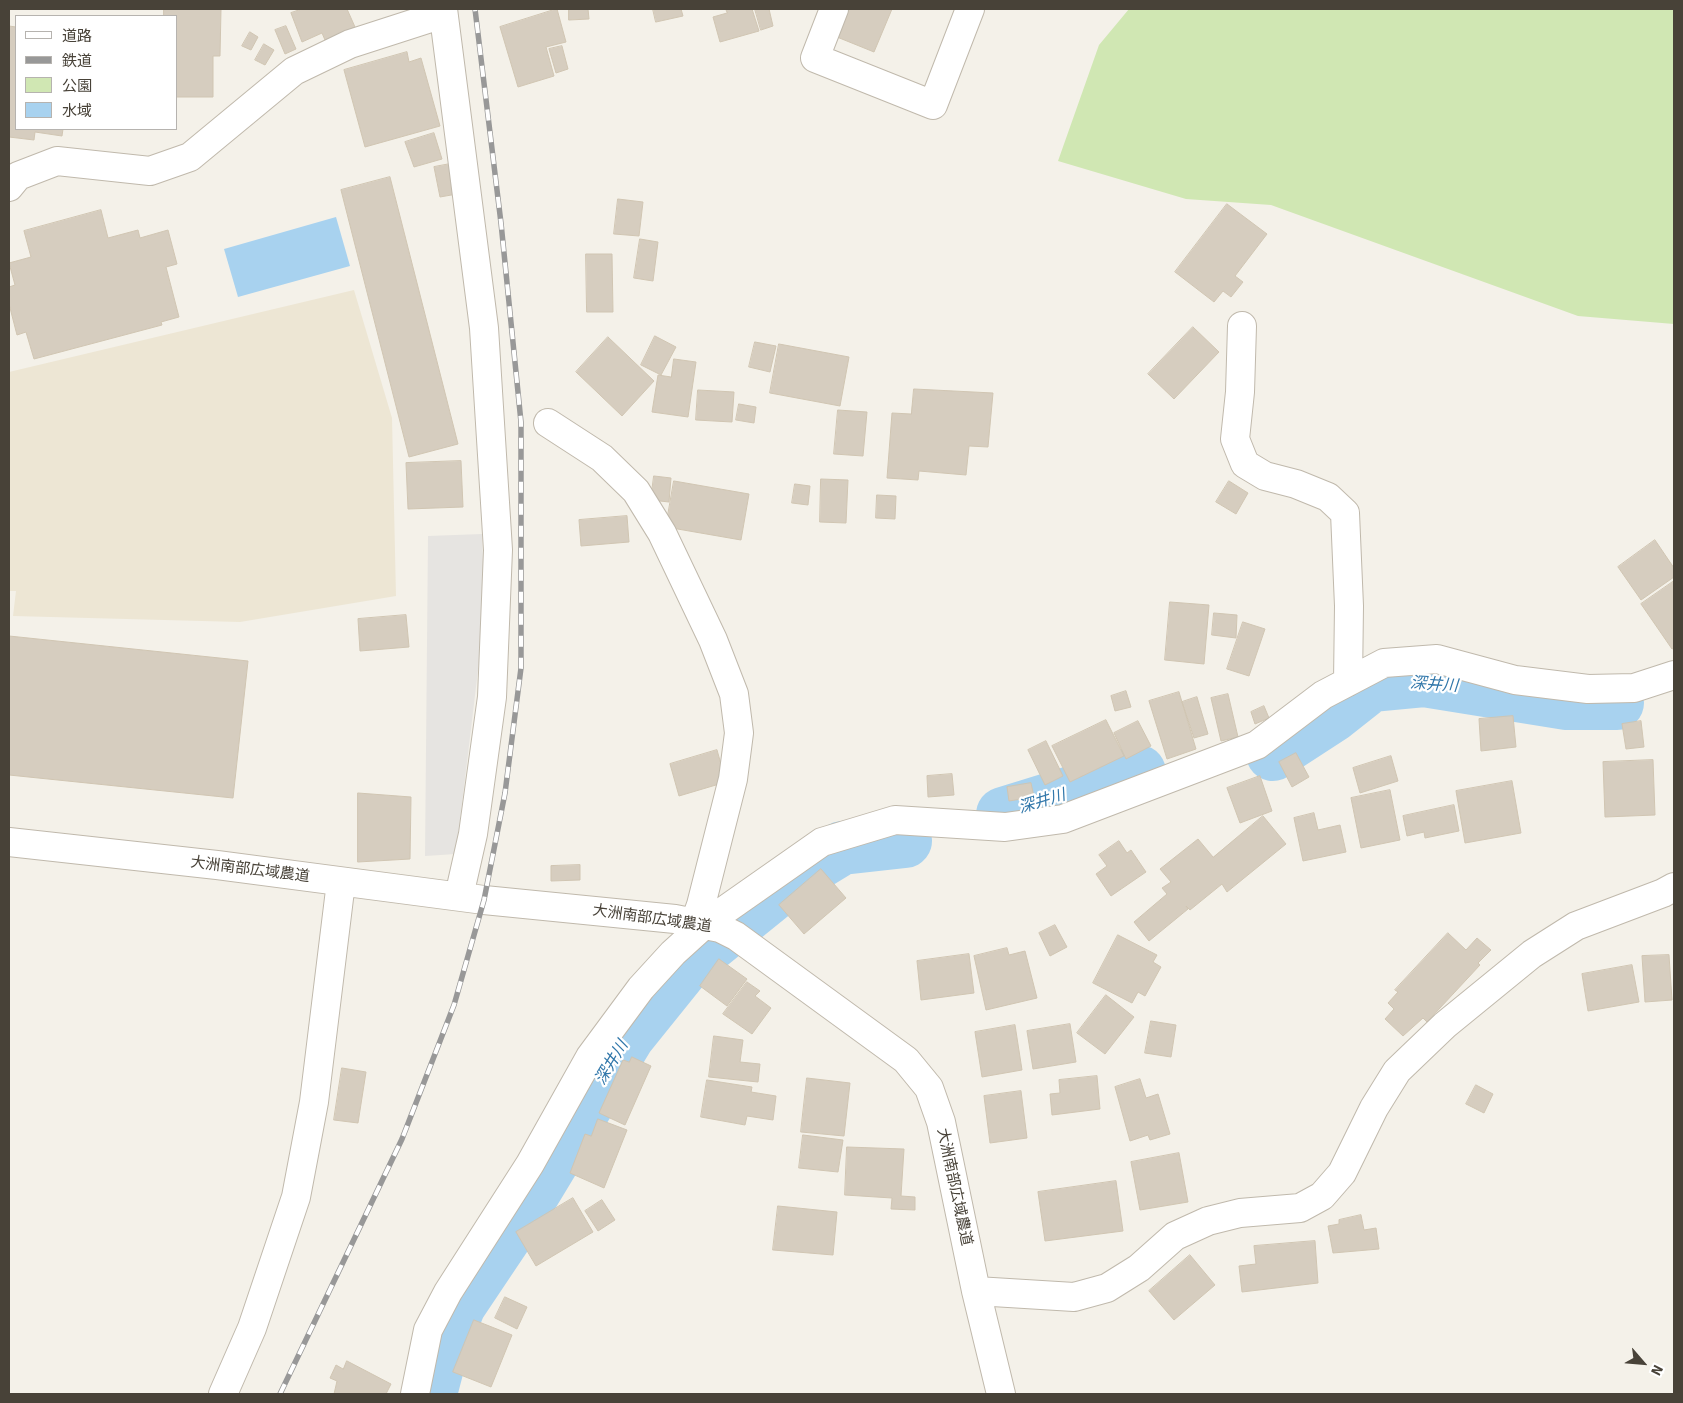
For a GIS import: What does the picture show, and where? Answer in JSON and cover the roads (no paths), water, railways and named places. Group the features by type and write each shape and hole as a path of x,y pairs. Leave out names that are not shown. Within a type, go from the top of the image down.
{"street":[{"path":"834,9 815,58 933,105 970,9"},
{"path":"9,187 18,176 56,161 150,172 190,157 294,71 350,44 443,11 484,328 498,550 492,697 473,834 459,896"},
{"path":"1242,326 1240,392 1236,439 1245,464 1265,476 1296,484 1328,497 1345,513 1349,606 1348,682"},
{"path":"548,423 602,458 636,491 662,533 714,640 734,694 739,733 733,779 701,905 714,928"},
{"path":"415,1394 428,1330 448,1292 530,1164 590,1057 641,988 673,953 714,928 822,842 894,820 1005,827 1063,819 1257,745 1323,695 1384,663 1437,659 1515,680 1588,689 1634,688 1674,675"},
{"name":"大洲南部広域農道","path":"9,842 217,865 714,928 906,1060 929,1088 941,1122 976,1291 1001,1394"},
{"path":"223,1394 252,1328 296,1197 314,1102 341,882"},
{"path":"976,1291 1074,1297 1107,1288 1139,1268 1175,1236 1208,1221 1240,1213 1300,1208 1322,1196 1342,1173 1374,1108 1397,1071 1445,1025 1532,954 1576,926 1674,887"}],"water":[{"path":"336,217 350,266 238,297 224,249"}],"waterway":[{"name":"深井川","path":"1273,754 1333,715 1371,685 1424,680 1567,703 1617,703"},
{"name":"深井川","path":"1003,814 1139,772"},
{"name":"深井川","path":"430,1394 443,1344 459,1305 524,1208 628,1036 686,964 791,879 842,848 905,841"}],"railway":[{"path":"280,1394 402,1139 454,1005 484,900 505,793 521,668 521,422 501,223 475,9"}]}
